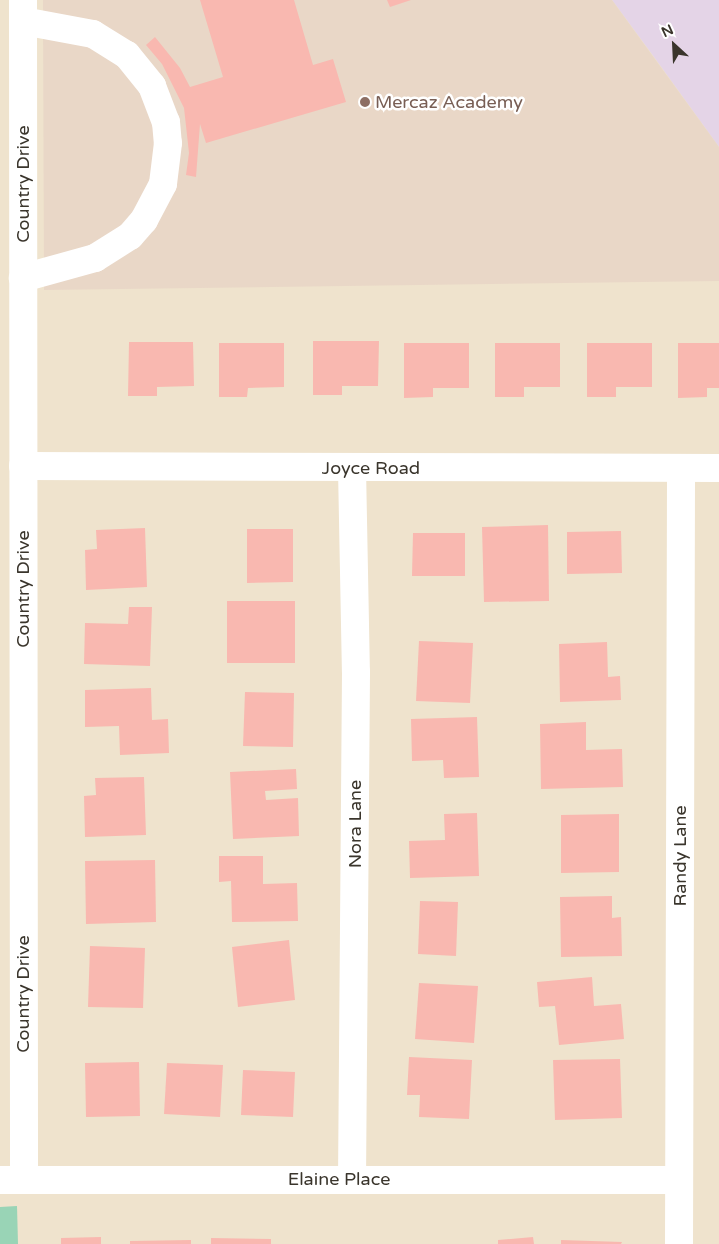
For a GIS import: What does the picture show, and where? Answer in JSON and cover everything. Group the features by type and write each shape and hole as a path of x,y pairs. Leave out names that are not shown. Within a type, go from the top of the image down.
{"street":[{"name":"Country Drive","path":"12,1179 11,834 23,466 23,10"},
{"path":"23,10 93,34 127,55 152,86 166,122 168,143 166,170 155,203 130,236 96,258 23,278"},
{"name":"Joyce Road","path":"23,466 719,468"},
{"name":"Nora Lane","path":"352,468 356,672 352,1179"},
{"name":"Randy Lane","path":"679,1244 681,468"},
{"name":"Elaine Place","path":"12,1179 679,1180"}],"shaded area":[{"name":"Mercaz Academy","path":"43,0 612,0 719,147 719,281 44,290"},
{"path":"612,0 719,0 719,147 654,57"}],"green space":[{"path":"17,1206 18,1244 0,1244 0,1207"}],"building":[{"path":"200,0 294,0 313,65 333,59 346,102 206,143 200,124 196,177 186,175 189,153 184,108 162,64 146,45 155,37 180,68 190,87 223,77"},
{"path":"387,0 411,0 390,7"},
{"path":"313,341 379,341 378,386 342,386 342,395 313,395"},
{"path":"129,342 193,342 194,386 157,387 157,396 128,396"},
{"path":"219,343 284,343 284,387 248,388 247,397 219,397"},
{"path":"404,343 469,343 469,388 433,388 433,397 404,398"},
{"path":"495,343 560,343 560,387 524,387 524,397 495,397"},
{"path":"587,343 652,343 652,387 616,387 616,397 587,397"},
{"path":"678,343 719,343 719,388 707,388 707,397 678,398"},
{"path":"548,525 549,601 484,602 482,527"},
{"path":"145,528 147,587 86,590 85,550 97,549 96,530"},
{"path":"247,529 293,529 293,582 247,583"},
{"path":"621,531 622,573 567,574 567,532"},
{"path":"413,533 465,533 465,576 412,576"},
{"path":"227,601 295,601 295,663 227,663"},
{"path":"129,607 152,607 150,666 84,664 85,623 128,624"},
{"path":"419,641 473,643 470,703 416,701"},
{"path":"607,642 608,677 620,676 621,700 560,702 559,644"},
{"path":"151,688 152,720 168,719 169,753 120,755 119,726 85,727 85,690"},
{"path":"245,692 294,693 293,747 243,746"},
{"path":"477,717 479,777 444,778 443,760 412,761 411,719"},
{"path":"586,722 586,750 622,749 623,787 541,789 540,724"},
{"path":"296,769 297,789 265,791 266,800 298,798 299,836 233,839 230,772"},
{"path":"144,777 146,835 85,837 84,796 96,795 95,778"},
{"path":"477,813 479,876 410,878 409,841 445,840 444,814"},
{"path":"619,814 619,872 561,873 561,815"},
{"path":"219,856 263,856 263,884 297,883 298,921 232,922 231,881 219,882"},
{"path":"155,860 156,922 86,924 85,861"},
{"path":"612,896 612,918 621,917 622,956 561,957 560,897"},
{"path":"420,901 458,902 456,956 418,954"},
{"path":"289,940 295,1000 238,1007 232,947"},
{"path":"90,946 145,948 143,1008 88,1007"},
{"path":"592,977 594,1006 621,1004 624,1039 559,1045 555,1006 539,1007 537,982"},
{"path":"419,983 478,986 474,1043 415,1039"},
{"path":"409,1057 472,1060 469,1119 419,1117 420,1095 407,1095"},
{"path":"620,1059 622,1118 555,1120 553,1060"},
{"path":"139,1062 140,1116 86,1117 85,1063"},
{"path":"167,1063 223,1065 220,1117 164,1114"},
{"path":"243,1070 295,1072 293,1117 241,1115"},
{"path":"101,1237 101,1244 61,1244 61,1238"},
{"path":"533,1237 534,1244 498,1244 498,1240"},
{"path":"211,1238 271,1239 271,1244 211,1244"},
{"path":"191,1240 191,1244 130,1244 130,1241"},
{"path":"561,1240 622,1242 621,1244 561,1244"}],"place":[{"name":"Mercaz Academy","path":"365,102"}]}
